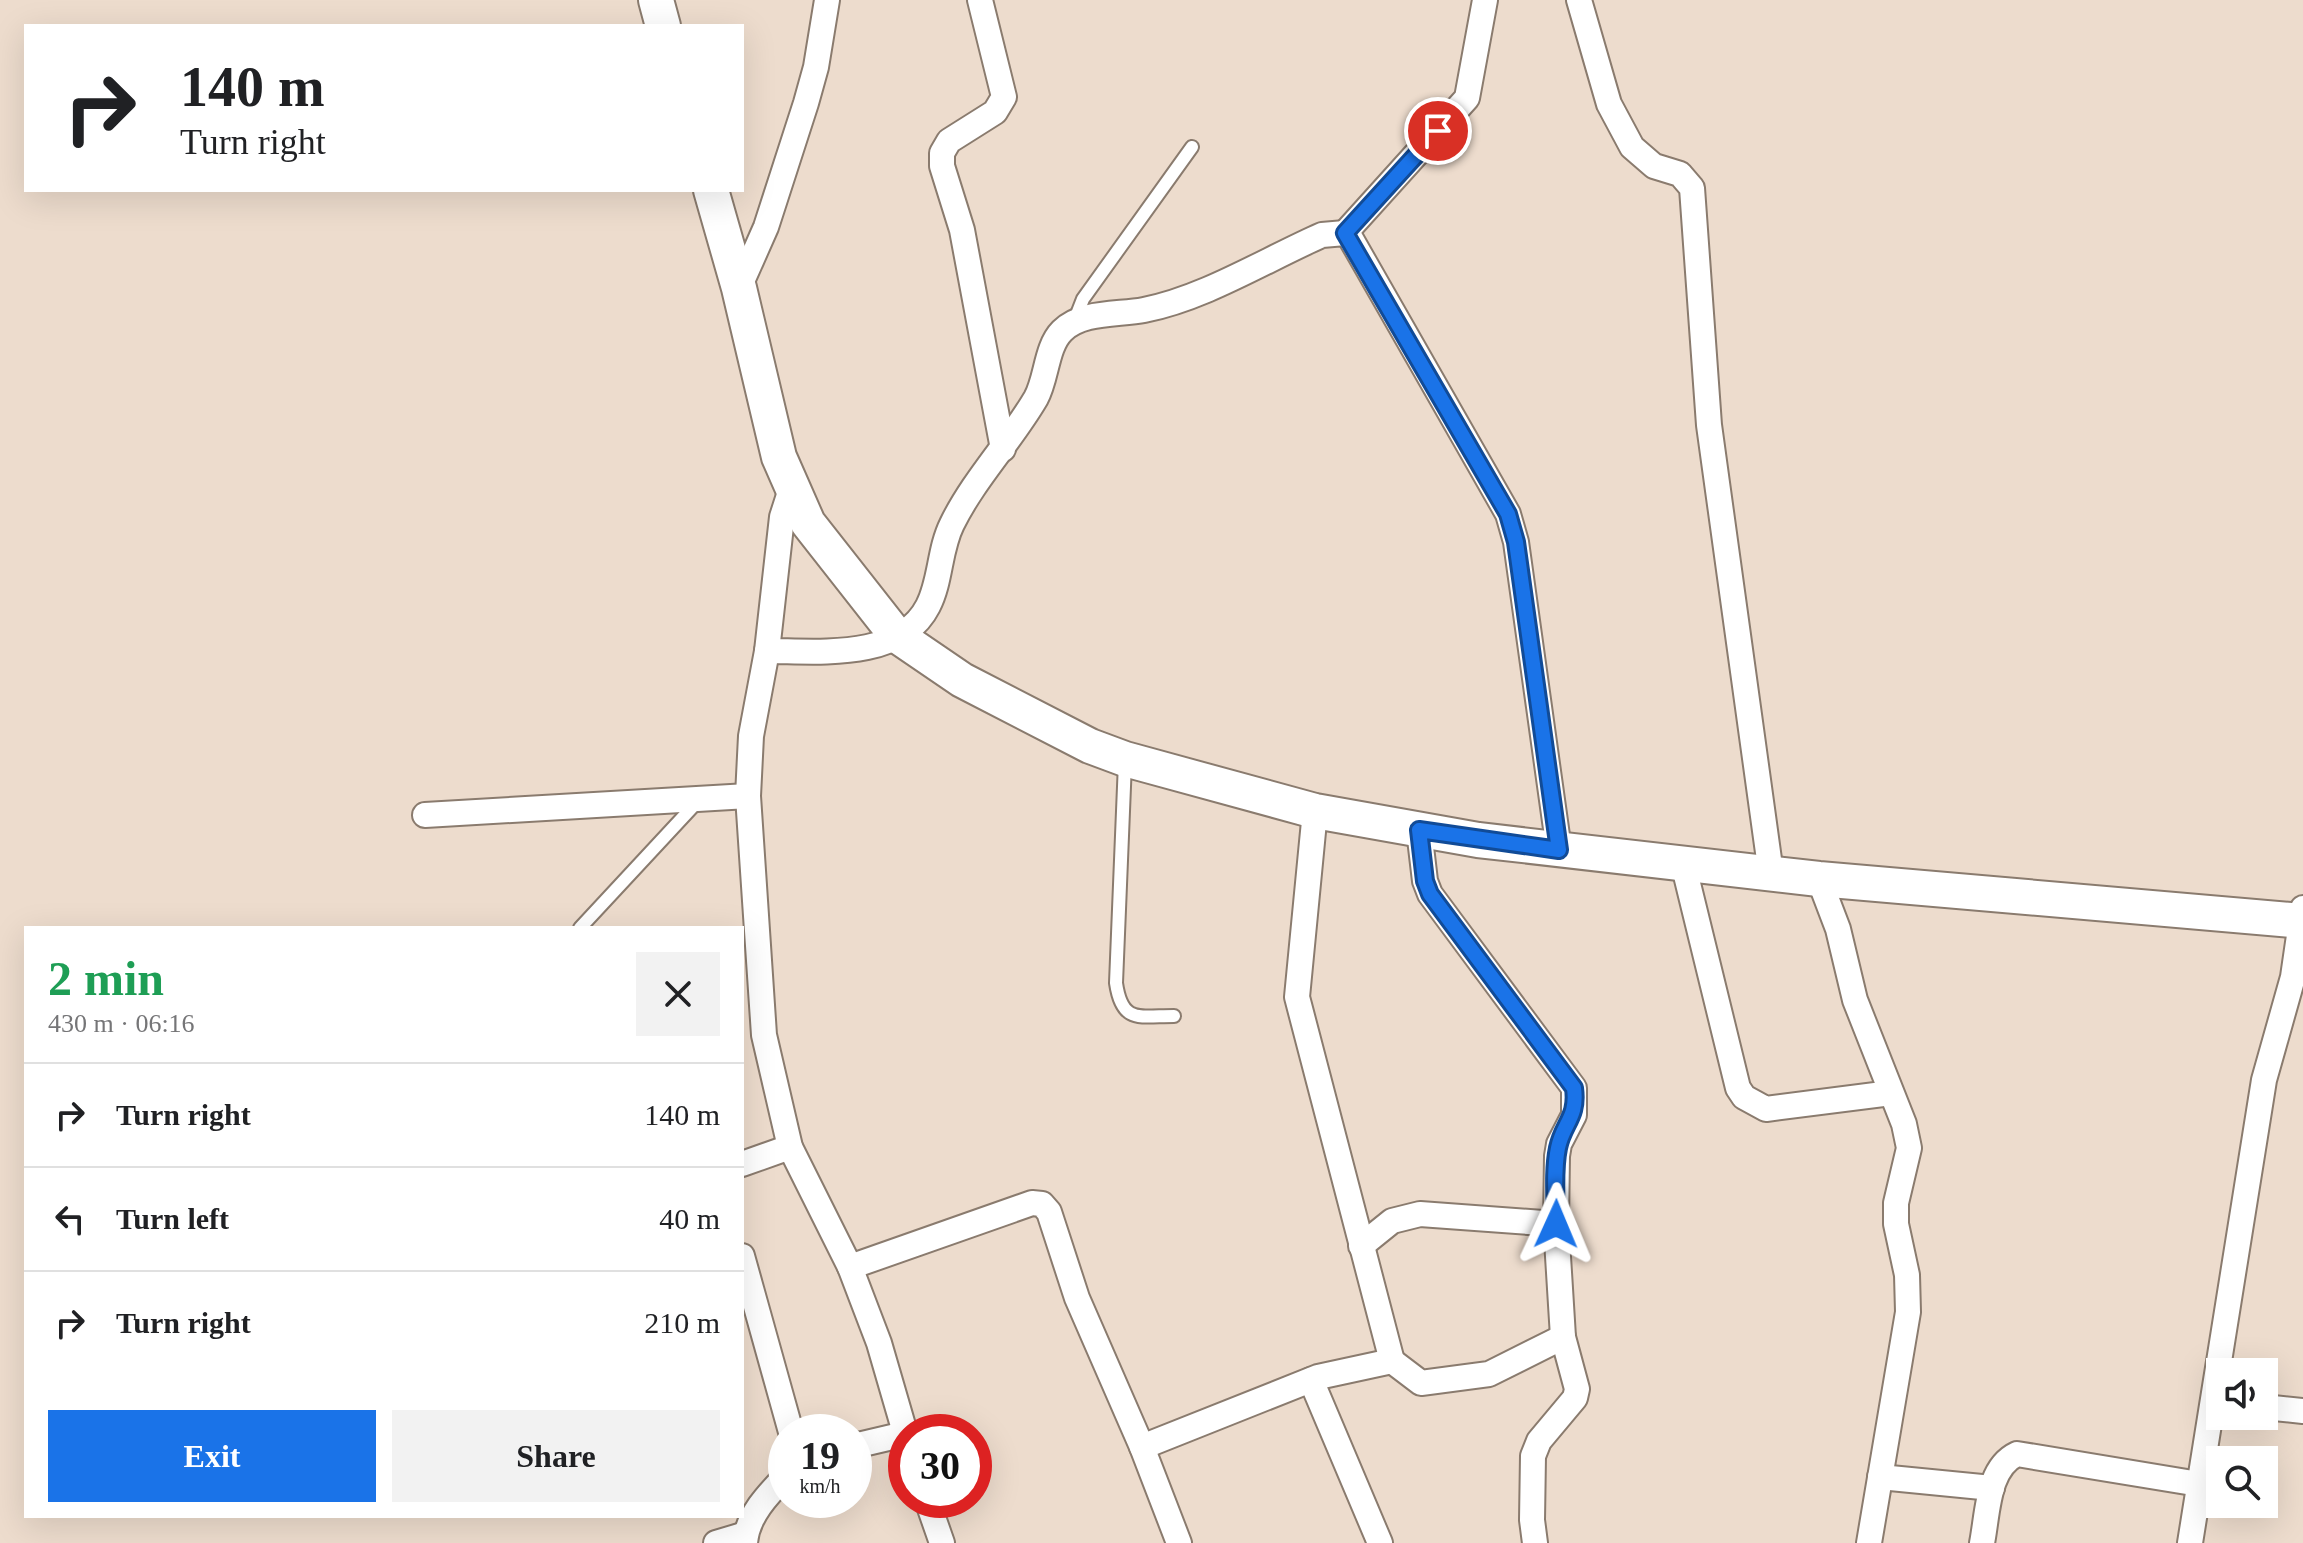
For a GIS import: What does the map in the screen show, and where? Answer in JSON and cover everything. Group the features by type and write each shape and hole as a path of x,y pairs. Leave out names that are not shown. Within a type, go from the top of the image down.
{"street":[{"path":"656,0 662,24"},
{"path":"739,288 766,227 806,103 816,67 827,0"},
{"path":"980,0 1004,97 995,112 949,141 942,153 942,166 962,230 1003,449"},
{"path":"767,651 849,650 896,635 919,621 929,604 951,526 1039,393 1057,338 1074,322 1144,310 1180,300 1322,235 1345,233 1467,98 1485,0"},
{"path":"1579,0 1609,104 1632,147 1654,166 1680,174 1692,188 1709,425 1771,874"},
{"path":"712,192 739,288 779,457 808,523 896,635 962,680 1090,746 1125,759 1315,811 1559,850 1819,879 2302,916 2293,977 2264,1080 2223,1358"},
{"path":"1345,233 1508,514 1516,542 1559,850"},
{"path":"791,489 782,517 767,651 751,736 748,796 753,1038 790,1147 850,1267 879,1343 900,1414"},
{"path":"425,815 748,796"},
{"path":"1315,811 1297,997 1392,1361 1421,1383 1489,1374 1563,1337"},
{"path":"1419,830 1425,881 1430,894 1574,1088 1574,1115 1559,1144 1557,1156 1556,1224 1563,1337 1577,1389 1575,1398 1539,1441 1533,1456 1532,1520 1535,1543"},
{"path":"1683,863 1738,1088 1744,1097 1766,1109 1891,1093"},
{"path":"1819,879 1838,929 1855,1000 1909,1148 1896,1203 1896,1224 1909,1293 1869,1543"},
{"path":"744,1163 790,1147"},
{"path":"850,1267 1032,1203 1042,1204 1049,1212 1077,1298 1142,1447 1179,1543"},
{"path":"1361,1246 1392,1221 1420,1214 1556,1224"},
{"path":"744,1263 786,1414"},
{"path":"1142,1447 1311,1380 1392,1361"},
{"path":"1311,1380 1380,1543"},
{"path":"2278,1408 2303,1411"},
{"path":"2190,1543 2210,1430"},
{"path":"1982,1543 1992,1488 2005,1459 2017,1454 2199,1484"},
{"path":"1880,1477 1992,1488"},
{"path":"716,1543 746,1539 768,1494"},
{"path":"933,1518 942,1543"}],"lane":[{"path":"1074,322 1083,299 1192,147"},
{"path":"1125,759 1116,983 1119,1000 1125,1011 1133,1016 1174,1016"},
{"path":"582,926 700,799"}],"route":[{"path":"1438,131 1345,233 1508,514 1516,542 1559,850 1419,830 1425,881 1430,894 1574,1088 1574,1115 1559,1144 1557,1156 1556,1224"}]}
